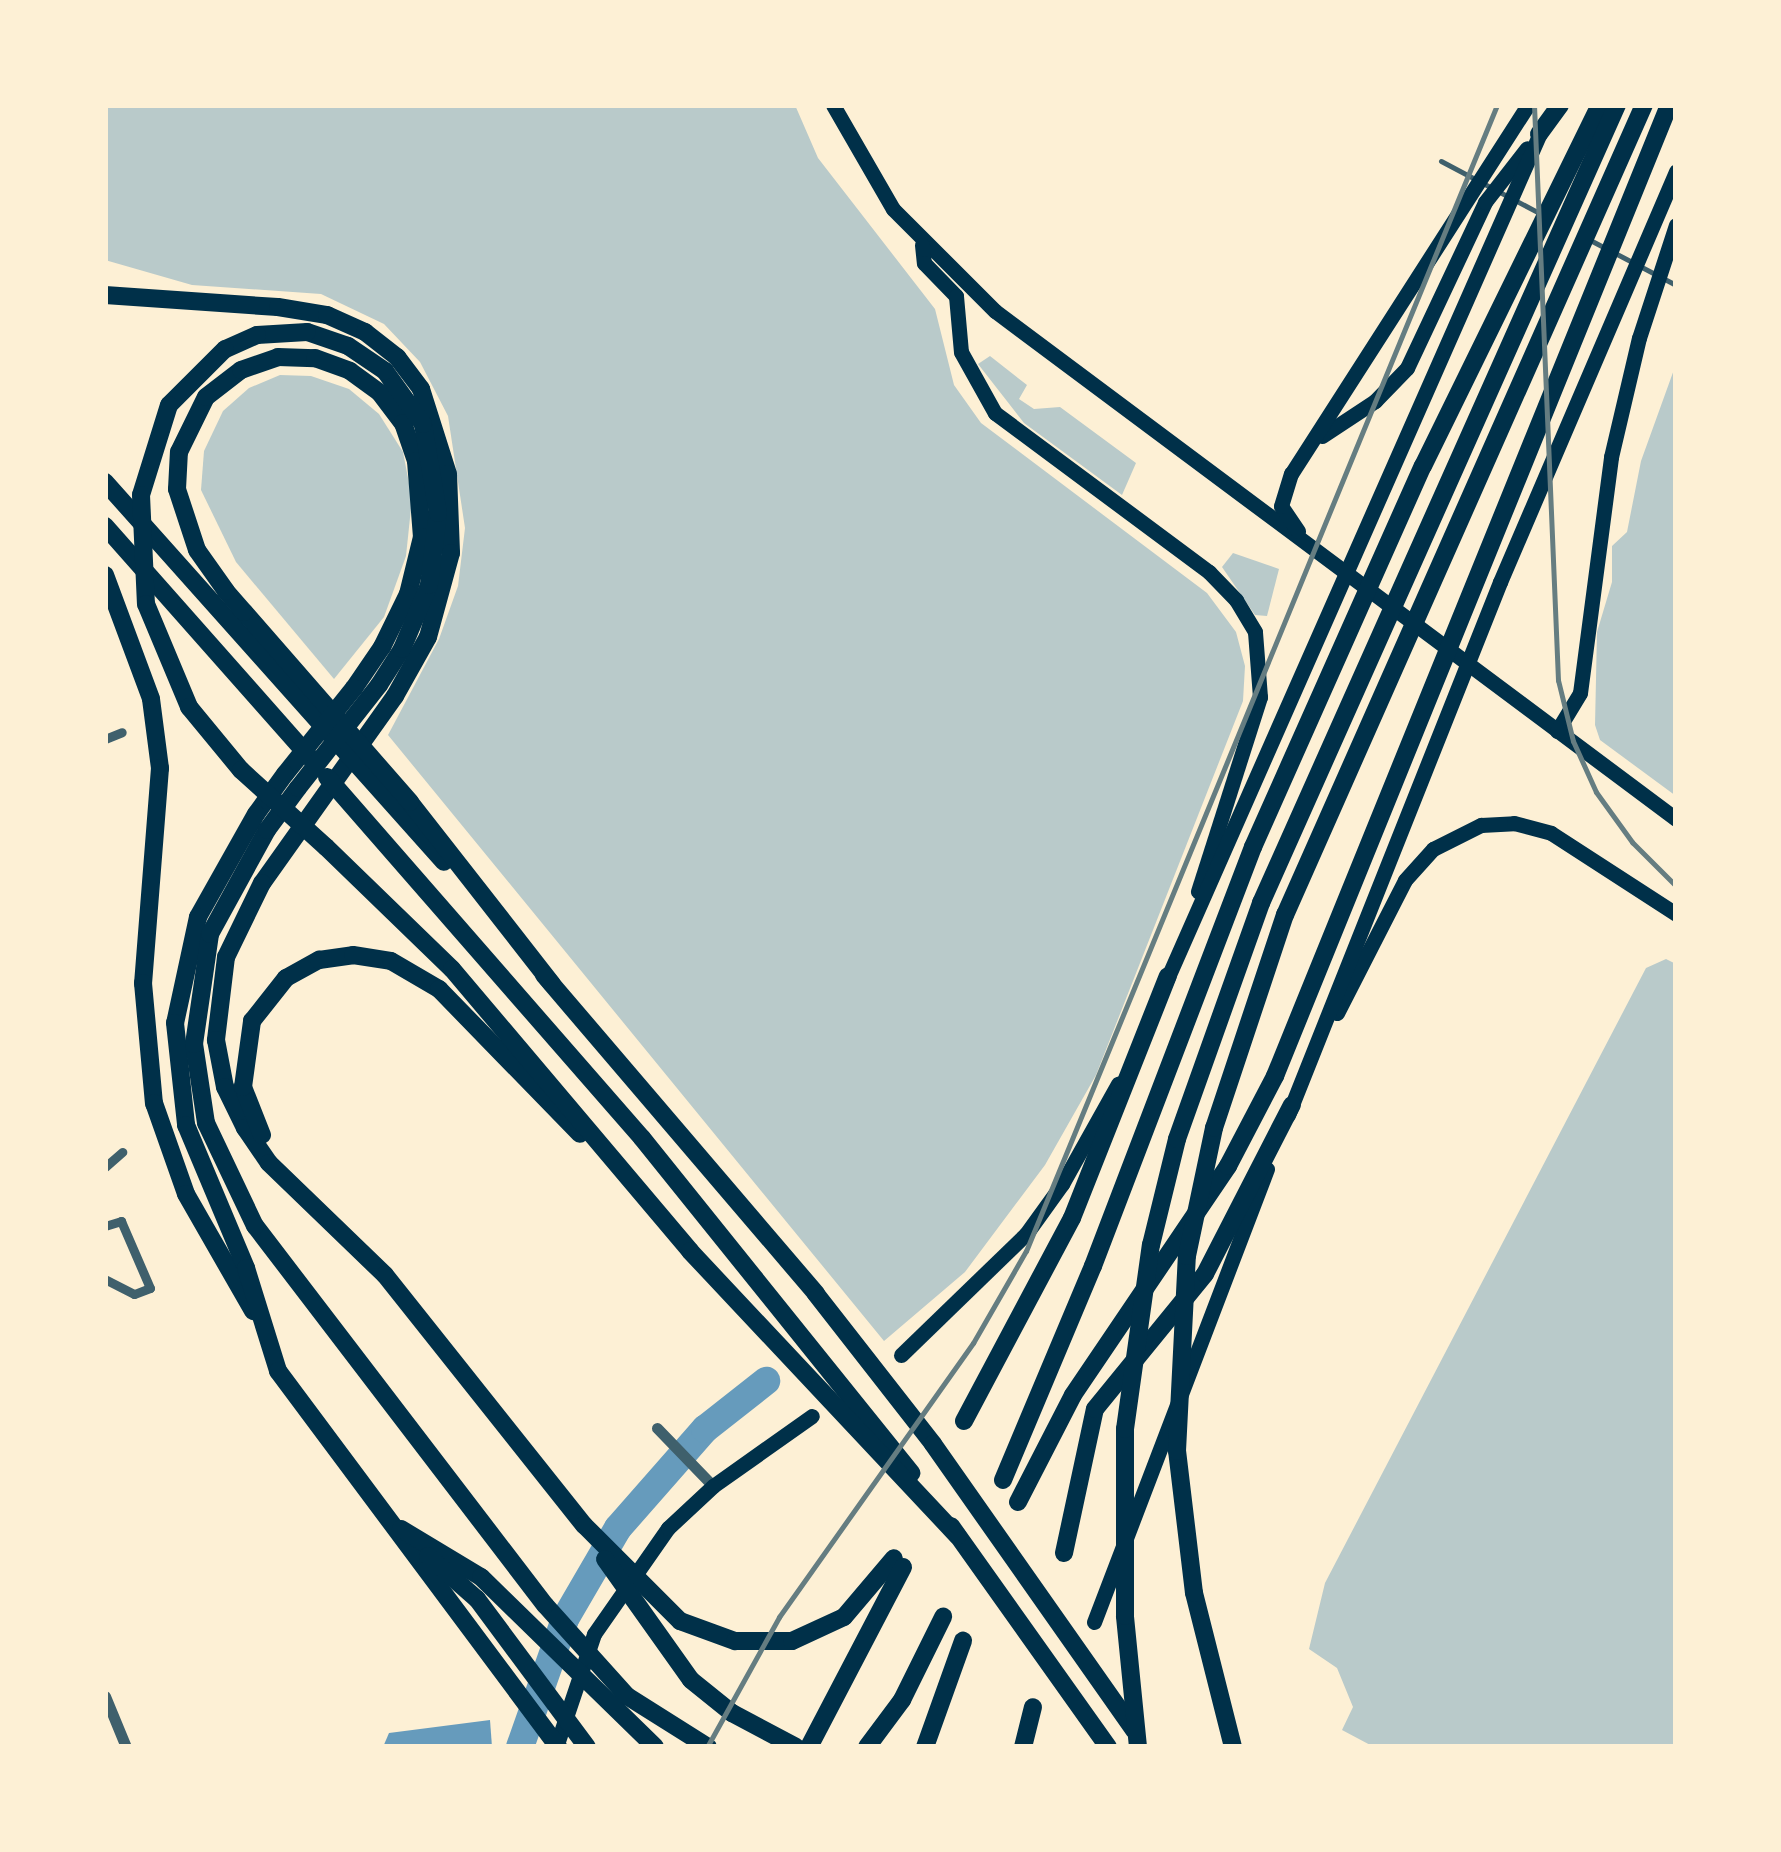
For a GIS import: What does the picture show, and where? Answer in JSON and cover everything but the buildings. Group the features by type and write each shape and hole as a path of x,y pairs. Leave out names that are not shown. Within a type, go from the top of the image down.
{"highway":[{"path":"1539,134 1556,105"},
{"path":"1003,1480 1093,1266 1253,847 1423,466 1600,105"},
{"path":"1142,1747 1122,1555 1130,1374 1177,1138 1261,903 1617,105"},
{"path":"1233,1747 1184,1524 1176,1378 1186,1256 1234,1056 1285,915 1644,105"},
{"path":"1018,1502 1073,1395 1218,1182 1275,1076 1670,105"},
{"path":"105,295 278,307 347,323 397,357 438,426 451,495 448,574 428,637 378,721 317,803 238,926 221,975 215,1022 221,1071 238,1116 270,1163 386,1275 584,1525 638,1597 691,1680 732,1713 794,1746"},
{"path":"430,585 437,536 435,468 423,424 386,370 330,338 291,331 240,340 194,372 158,426 146,468 140,551 146,604 174,680 204,729 492,1013 640,1195"},
{"path":"552,984 410,802 226,592 197,550 177,488 185,434 206,397 258,362 315,358 350,370 392,406 410,441 422,500 420,554 393,628 354,688 292,781 238,874 210,934 194,1044 206,1124 255,1226 545,1605 600,1669 642,1708 708,1747"},
{"path":"438,426 444,510 430,585 402,649 364,706 240,838 198,917 180,980 175,1034 192,1147 246,1268 264,1329 288,1387 557,1747"},
{"path":"105,482 552,984 816,1294 933,1444 1142,1747"},
{"path":"105,526 654,1152 791,1316 958,1536 1108,1747"},
{"path":"105,575 141,664 158,751 159,833 143,983 154,1103 186,1194 264,1329"},
{"path":"328,1218 255,1123 242,1062 252,1021 275,988 319,960 353,955 391,961 439,989 640,1195 958,1536"},
{"path":"964,1421 1072,1218 1168,976"},
{"path":"1064,1553 1095,1409 1204,1274 1292,1105"},
{"path":"388,1520 481,1578 592,1691 655,1747"},
{"path":"388,1520 469,1590 587,1747"},
{"path":"638,1597 716,1636 792,1641 844,1616 898,1563 809,1747"},
{"path":"867,1747 902,1700 943,1617"},
{"path":"925,1747 963,1641"},
{"path":"1023,1747 1035,1709 1034,1747"}],"main road":[{"path":"833,105 868,174 922,245 994,311 1676,819"},
{"path":"1306,543 1281,506 1284,486 1528,105"},
{"path":"1306,450 1375,401 1407,368 1485,202 1539,134"},
{"path":"901,1355 985,1279 1044,1210 1106,1107 1187,934 1539,134"},
{"path":"1094,1622 1292,1105 1500,582 1676,171"},
{"path":"1557,731 1582,682 1611,457 1639,338 1676,225"},
{"path":"922,245 924,263 956,296 961,352 994,413 1209,572 1236,600 1255,632 1260,697 1187,934"},
{"path":"1314,1050 1406,880 1433,849 1464,830 1498,822 1552,833 1676,914"},
{"path":"557,1747 571,1688 618,1592 668,1528 713,1486 812,1416"}],"street":[{"path":"105,739 122,732"},
{"path":"105,1167 122,1152"},
{"path":"105,1226 121,1221 150,1288 134,1294 105,1279"},
{"path":"658,1428 713,1486"},
{"path":"105,1696 126,1747"}],"lane":[{"path":"1441,162 1676,285"}],"shaded area":[{"path":"105,105 795,105 818,158 935,309 954,385 981,423 1207,593 1236,632 1245,666 1243,701 1096,1075 1045,1165 965,1272 884,1341 388,735 439,639 458,586 465,528 448,416 420,362 384,324 321,294 192,285 105,260"},
{"path":"990,356 1027,385 1019,399 1034,409 1060,407 1136,463 1122,495 1024,423 978,364"},
{"path":"1676,364 1676,796 1600,740 1595,725 1597,632 1612,582 1612,546 1627,532 1641,461"},
{"path":"280,375 311,376 349,389 379,414 403,452 412,499 406,556 384,617 334,679 236,562 201,490 204,451 223,411 249,388"},
{"path":"1233,553 1279,569 1267,616 1255,615 1222,567"},
{"path":"1666,959 1676,964 1676,1747 1374,1747 1342,1730 1353,1707 1337,1668 1309,1649 1325,1583 1646,968"}],"water":[{"path":"490,1720 492,1747 383,1747 389,1733"}],"waterway":[{"path":"520,1747 565,1619 618,1528 705,1429 766,1381"}],"railway":[{"path":"707,1747 779,1617 973,1343 1026,1251 1497,105"},
{"path":"1534,105 1558,680 1573,741 1596,792 1632,842 1676,886"}]}
